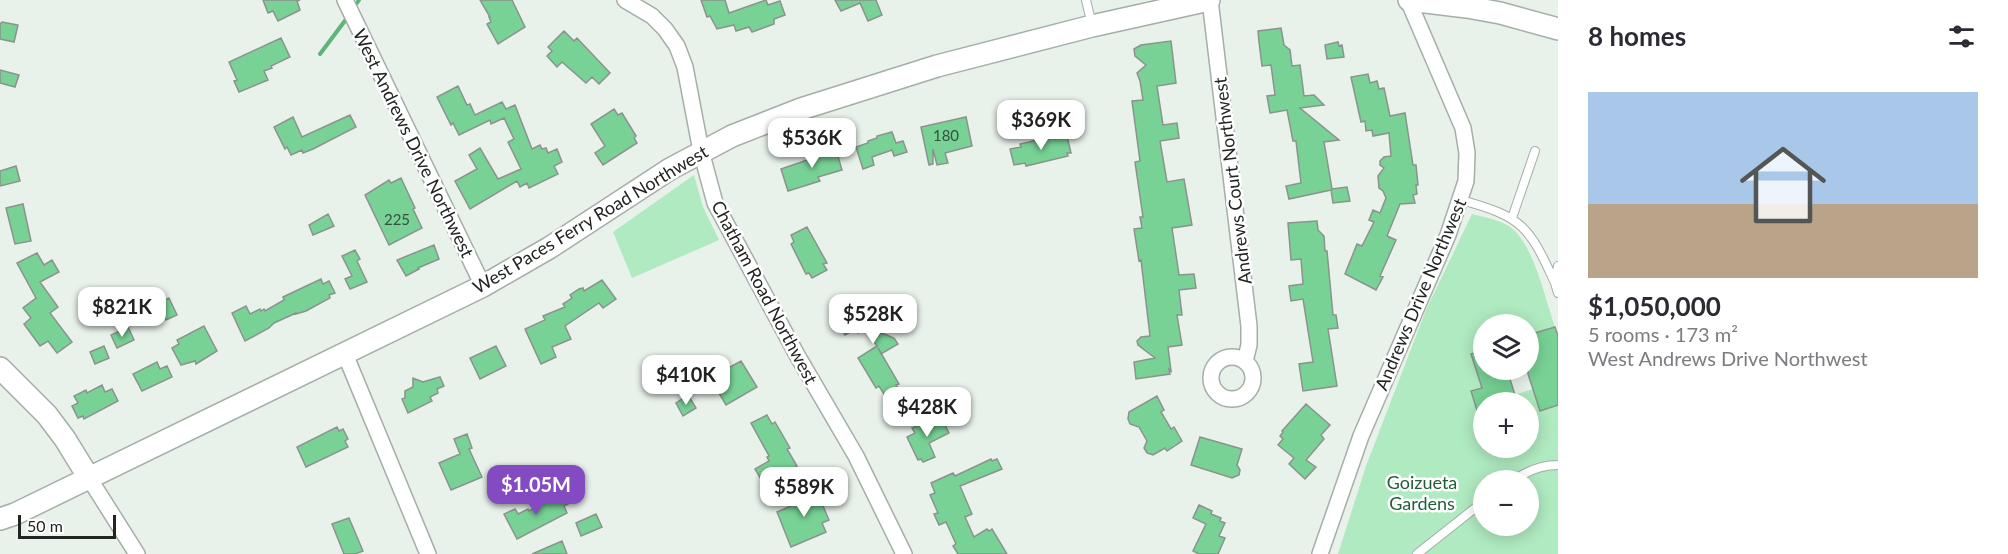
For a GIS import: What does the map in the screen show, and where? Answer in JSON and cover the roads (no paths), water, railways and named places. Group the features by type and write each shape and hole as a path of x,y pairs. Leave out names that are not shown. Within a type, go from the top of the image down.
{"main road":[{"name":"West Paces Ferry Road Northwest","path":"0,519 15,514 483,286 549,248 701,150 781,117 855,91 945,64 1092,26 1210,0"},
{"path":"1409,0 1500,13 1558,29"},
{"path":"0,368 47,416 65,439 89,478"}],"street":[{"name":"West Andrews Drive Northwest","path":"345,0 483,286"},
{"name":"Chatham Road Northwest","path":"625,0 652,16 677,46 685,67 714,203 797,355 856,456 904,554"},
{"name":"Andrews Court Northwest","path":"1210,0 1249,326 1249,345 1245,361"},
{"name":"Andrews Drive Northwest","path":"1320,554 1361,436 1461,200 1466,181 1467,153 1463,128 1409,0"},
{"path":"345,354 428,554"},
{"path":"89,478 137,554"}],"lane":[{"path":"1086,0 1092,26"},
{"path":"1512,218 1526,192 1535,151"},
{"path":"1461,200 1493,209 1512,218 1528,232 1541,254 1558,293"},
{"path":"1555,283 1558,266"},
{"path":"1532,470 1558,465"},
{"path":"1417,554 1473,510"}],"waterway":[{"path":"320,54 347,18"}],"park label":[{"name":"Goizueta Gardens","path":"1422,492"}]}
